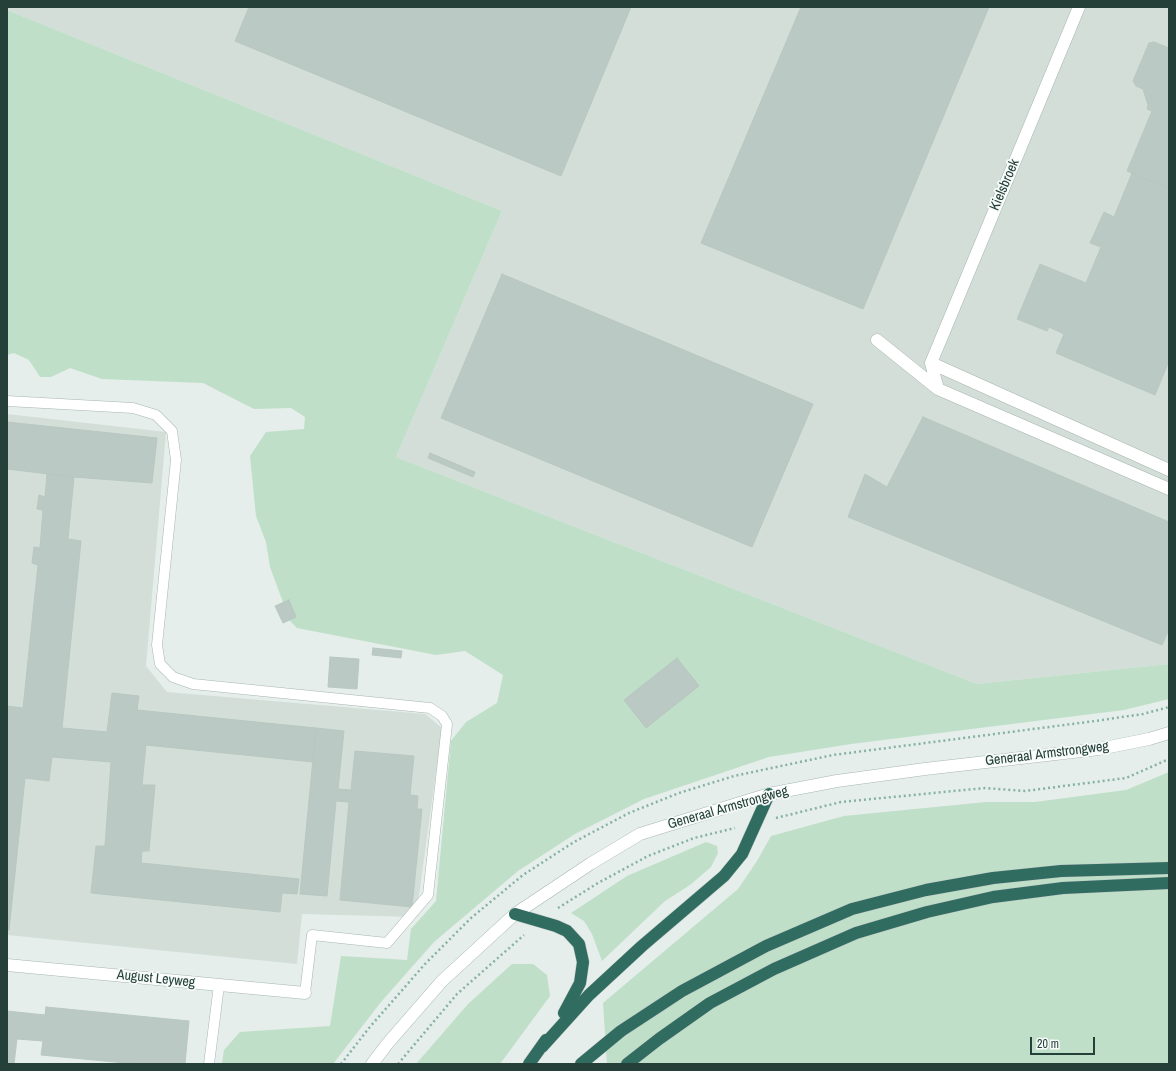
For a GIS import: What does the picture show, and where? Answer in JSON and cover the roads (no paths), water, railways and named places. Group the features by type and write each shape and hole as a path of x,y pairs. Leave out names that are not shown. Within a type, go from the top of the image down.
{"highway":[{"path":"542,1047 589,995 642,946 724,876 742,854 769,794"},
{"path":"581,1064 621,1031 682,991 766,946 852,910 926,890 993,878 1061,871 1169,868"},
{"path":"627,1064 710,1003 774,969 856,933 927,912 993,897 1063,888 1169,883"},
{"path":"515,914 556,926 567,931 579,944 584,962 580,983 572,1001 529,1064"}],"street":[{"name":"Kielsbroek","path":"931,364 1079,7"},
{"path":"877,340 938,389 1169,489"},
{"path":"931,364 938,389"},
{"path":"931,364 1169,470"},
{"name":"Generaal Armstrongweg","path":"372,1064 388,1043 442,981 515,914 590,864 640,834 769,794 837,781 925,769 1099,749 1149,739 1169,733"},
{"name":"August Leyweg","path":"7,965 305,993"}],"lane":[{"path":"7,401 134,408 156,415 172,431 176,460 157,645 160,664 173,677 193,684 430,708 442,716 447,724 428,895 387,943 312,935 305,993"},
{"path":"209,1064 219,985"}]}
